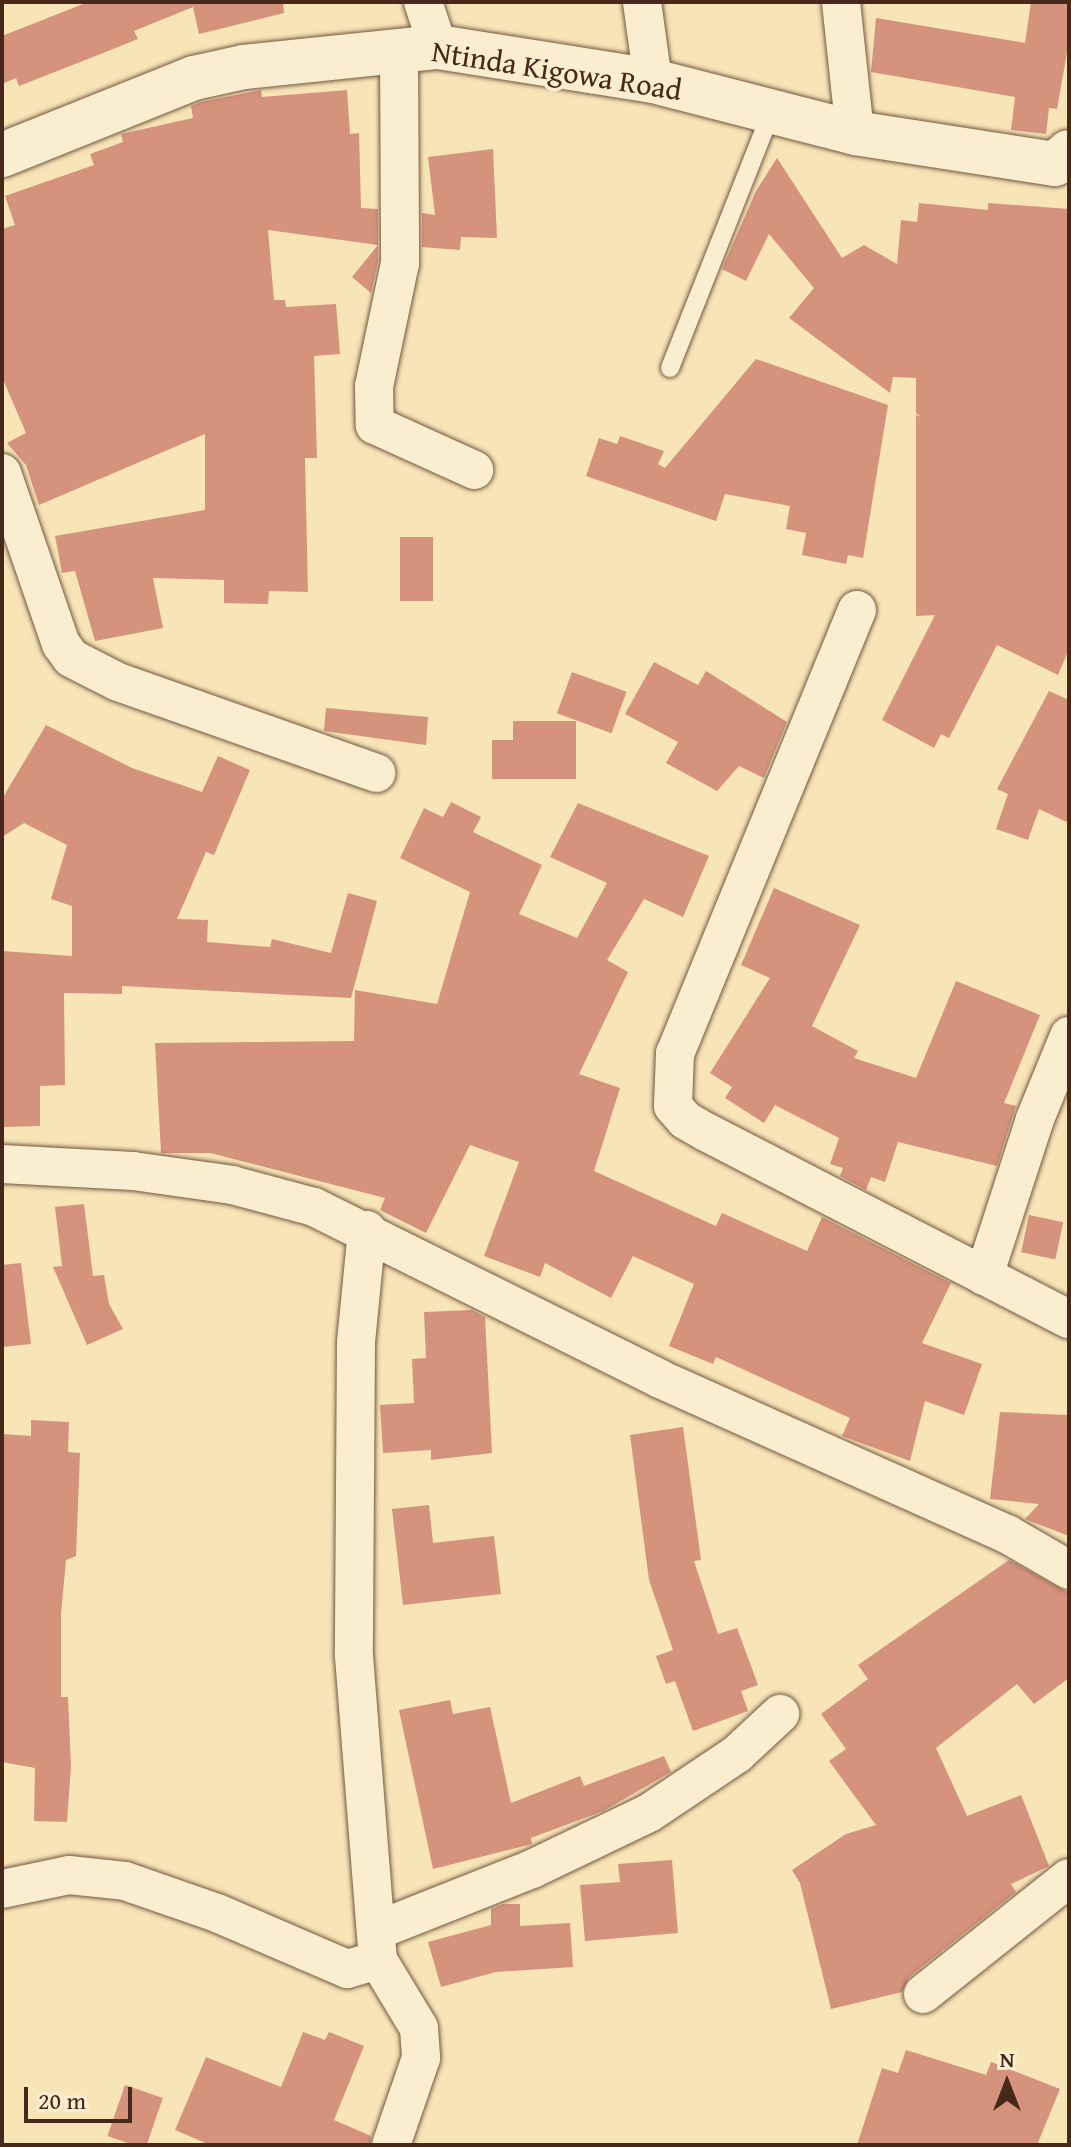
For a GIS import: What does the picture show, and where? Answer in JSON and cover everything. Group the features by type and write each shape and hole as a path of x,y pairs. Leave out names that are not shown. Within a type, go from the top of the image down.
{"street":[{"path":"423,2 400,263 374,386 375,425 474,470"},
{"path":"642,2 653,81"},
{"path":"841,2 855,133"},
{"name":"Ntinda Kigowa Road","path":"2,155 194,78 244,67 418,49 653,81 855,133 1064,166"},
{"path":"2,473 61,644 71,658 118,682 376,773"},
{"path":"857,610 675,1053 673,1106 696,1126 1069,1319"},
{"path":"984,1276 1035,1119 1069,1036"},
{"path":"2,1164 133,1171 232,1185 314,1207 367,1230 660,1379 1007,1534 1069,1570"},
{"path":"367,1230 356,1343 354,1656 378,1945 419,2028 421,2058 391,2145"},
{"path":"2,1889 69,1875 125,1881 205,1908 347,1969 378,1945 649,1813 737,1754 780,1714"},
{"path":"923,1994 1069,1878"}],"lane":[{"path":"670,368 772,111"}],"building":[{"path":"88,2 283,2 284,13 199,34 193,7 134,31 138,39 19,86 16,78 2,84 2,36"},
{"path":"1031,2 1069,2 1069,41 1057,109 1049,108 1046,134 1011,130 1015,97 871,72 876,18 1025,43"},
{"path":"261,90 262,97 347,90 350,134 359,133 361,208 378,209 378,245 268,230 274,300 285,300 286,307 336,304 340,354 314,356 317,458 305,458 308,592 269,591 268,604 224,603 224,580 153,578 163,628 95,641 75,571 62,573 55,536 205,510 205,434 39,505 26,465 7,443 26,433 2,377 2,229 15,225 5,196 94,165 90,154 123,142 121,134 193,118 191,106 201,102"},
{"path":"493,149 497,238 461,237 460,250 422,247 422,213 435,215 428,157"},
{"path":"777,158 842,258 864,245 897,264 901,220 917,222 919,203 988,210 988,203 1069,209 1069,649 1058,675 997,645 949,738 941,734 934,748 882,720 935,615 916,616 916,415 921,417 916,413 916,378 893,377 890,393 789,318 814,288 769,234 746,281 722,269 756,191"},
{"path":"378,245 378,261 371,293 352,277"},
{"path":"756,359 888,405 863,558 848,555 846,564 802,555 806,533 786,529 790,506 725,494 716,521 586,476 599,438 617,444 620,436 664,451 658,464 665,468"},
{"path":"400,537 433,537 433,601 400,601"},
{"path":"654,662 698,685 706,671 787,722 764,778 739,766 717,791 666,763 678,742 625,714"},
{"path":"572,672 627,692 611,733 557,713"},
{"path":"1049,691 1069,700 1069,823 1039,809 1028,840 996,829 1008,794 997,789"},
{"path":"326,708 428,717 426,745 324,731"},
{"path":"513,721 576,721 576,779 492,779 492,740 513,740"},
{"path":"46,725 132,768 202,792 218,756 250,770 214,855 206,852 177,919 208,920 207,942 270,947 272,939 331,953 348,893 377,901 351,998 122,986 122,994 64,993 65,1085 40,1086 40,1126 2,1127 2,951 72,956 72,906 51,899 67,845 24,823 2,837 2,799"},
{"path":"451,802 481,817 473,832 542,865 519,914 577,938 607,883 550,857 578,803 709,856 683,917 644,899 607,960 628,972 579,1074 620,1088 594,1171 716,1226 722,1213 807,1251 822,1217 951,1283 922,1343 982,1364 964,1415 925,1401 910,1461 842,1436 850,1418 716,1357 713,1364 669,1346 694,1284 633,1256 611,1298 545,1263 540,1277 484,1256 519,1162 470,1145 426,1233 380,1210 385,1198 210,1153 161,1153 155,1043 354,1041 355,990 437,1004 470,892 400,858 424,808 443,817"},
{"path":"774,888 860,925 812,1026 858,1051 854,1058 916,1078 956,981 1040,1015 1004,1103 1016,1106 997,1166 898,1142 885,1182 871,1177 866,1190 840,1176 843,1168 830,1164 839,1138 775,1105 764,1123 725,1098 732,1087 710,1073 770,978 741,965"},
{"path":"84,1204 93,1276 104,1275 109,1304 123,1329 87,1345 53,1267 62,1266 55,1207"},
{"path":"1029,1215 1063,1222 1055,1259 1021,1252"},
{"path":"21,1263 31,1344 2,1347 2,1265"},
{"path":"472,1310 485,1317 492,1453 431,1460 431,1450 383,1453 380,1405 414,1403 412,1359 426,1358 424,1312"},
{"path":"1000,1412 1069,1415 1069,1536 1025,1519 1039,1504 990,1499"},
{"path":"31,1420 69,1422 68,1452 80,1453 76,1556 66,1560 61,1614 61,1697 68,1697 71,1766 67,1822 34,1821 35,1768 2,1762 2,1434 31,1436"},
{"path":"683,1427 701,1560 694,1561 718,1634 737,1628 758,1685 741,1691 748,1711 693,1731 675,1681 666,1684 656,1656 673,1650 649,1580 630,1435"},
{"path":"429,1505 433,1543 494,1536 501,1594 403,1605 392,1509"},
{"path":"1009,1560 1069,1593 1069,1678 1034,1704 1017,1684 936,1748 967,1816 1021,1795 1049,1866 1011,1884 1016,1892 909,1977 902,1992 831,2009 800,1883 792,1870 846,1834 876,1825 829,1761 846,1749 821,1714 868,1679 858,1665"},
{"path":"450,1700 453,1714 490,1707 511,1803 580,1776 584,1786 664,1756 671,1772 603,1811 531,1838 532,1844 433,1869 399,1710"},
{"path":"672,1860 678,1933 585,1941 580,1885 620,1882 618,1864"},
{"path":"503,1904 520,1904 520,1926 570,1923 573,1967 496,1972 441,1987 428,1942 491,1925 491,1909"},
{"path":"303,2032 325,2040 329,2032 364,2046 334,2120 371,2136 370,2145 210,2145 175,2130 206,2057 281,2087"},
{"path":"906,2050 986,2075 991,2062 1060,2089 1037,2145 857,2145 882,2068 898,2073"},
{"path":"125,2085 163,2098 147,2145 133,2145 107,2136"}]}
